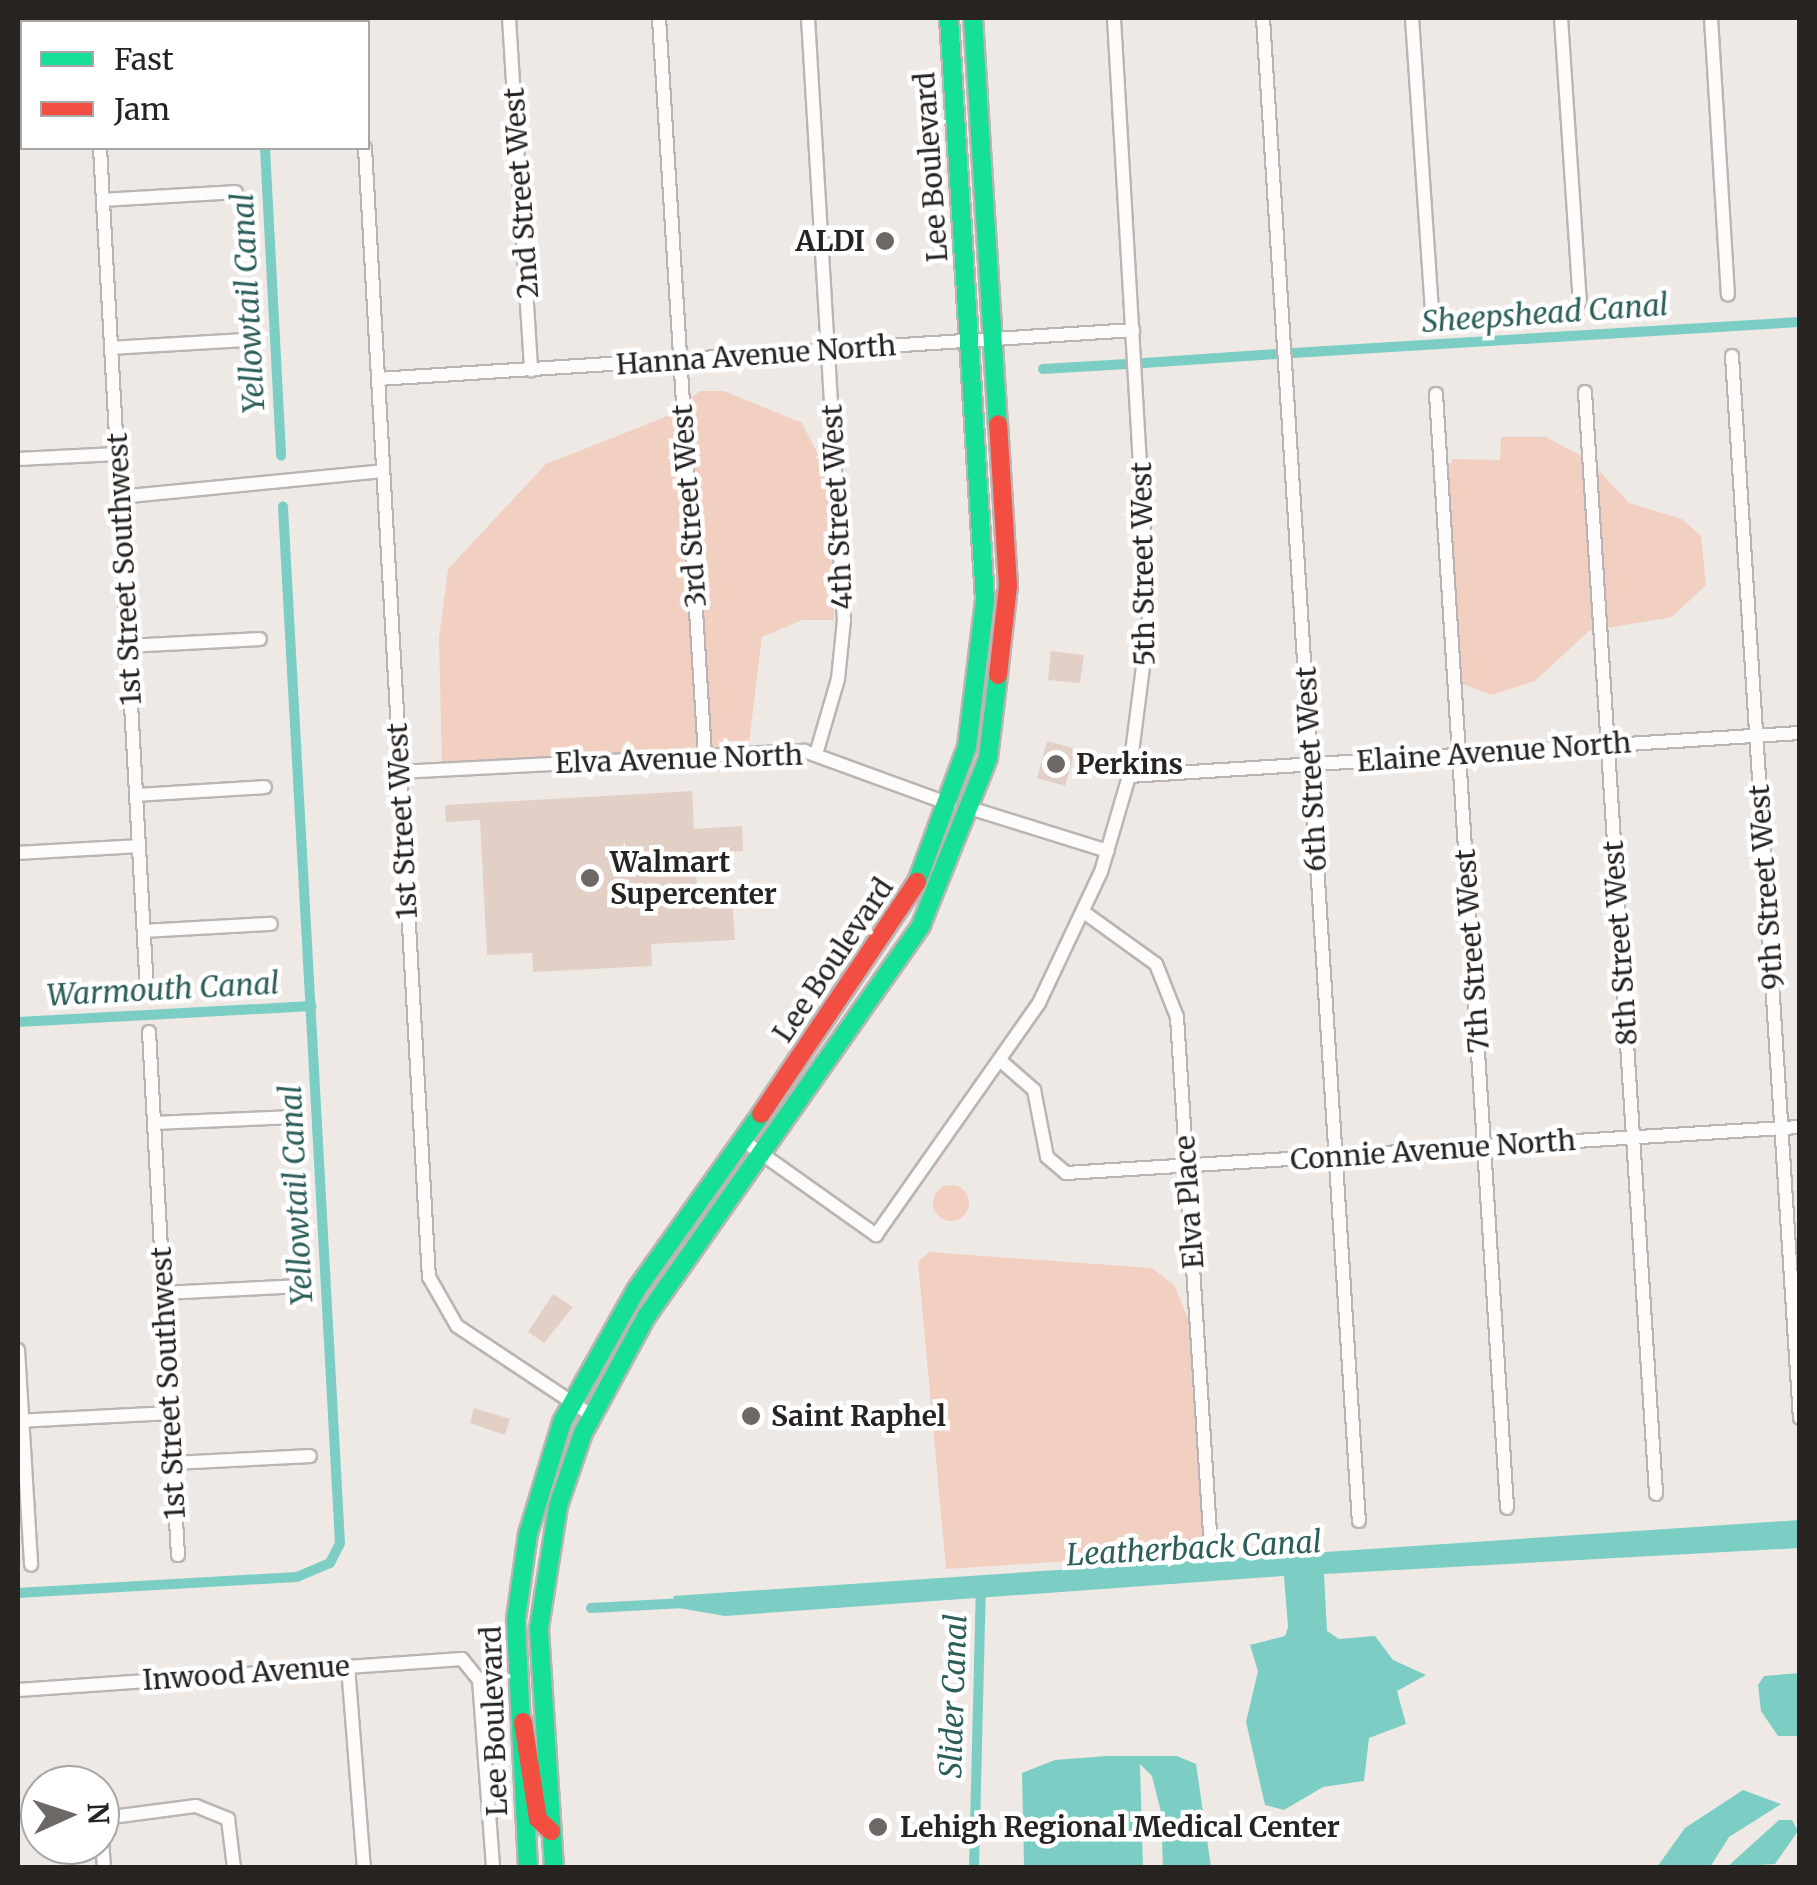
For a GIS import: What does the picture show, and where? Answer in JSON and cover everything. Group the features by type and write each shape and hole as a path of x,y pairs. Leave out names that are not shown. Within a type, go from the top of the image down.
{"main road":[{"name":"Lee Boulevard","path":"528,1868 518,1714 522,1566 570,1403 741,1139 896,923 950,804 974,711 984,622 948,18"},
{"path":"962,18 968,88 978,102"},
{"name":"Lee Boulevard","path":"554,1868 539,1675 543,1579 563,1489 591,1415 646,1317 937,896 973,809 998,716 1008,625 973,18"},
{"path":"973,809 969,787 996,645 984,622"},
{"path":"883,979 947,846 956,822 950,804"},
{"path":"518,1714 531,1736 538,1819 551,1831"}],"street":[{"name":"2nd Street West","path":"509,18 532,370"},
{"name":"3rd Street West","path":"659,18 705,755"},
{"name":"4th Street West","path":"808,18 844,620 838,679 816,754"},
{"name":"5th Street West","path":"741,1139 876,1235 1002,1062 1085,913 1108,851 1129,776 1149,620 1114,18"},
{"name":"6th Street West","path":"1264,18 1359,1521"},
{"path":"1412,18 1432,324"},
{"path":"1561,18 1580,301"},
{"path":"1711,18 1728,294"},
{"name":"1st Street Southwest","path":"100,150 147,990"},
{"name":"1st Street West","path":"365,150 428,1277 456,1326 591,1415"},
{"path":"103,200 236,192"},
{"name":"Hanna Avenue North","path":"378,379 1133,330"},
{"path":"111,348 244,340"},
{"name":"9th Street West","path":"1732,356 1800,1418"},
{"name":"8th Street West","path":"1585,392 1656,1494"},
{"name":"7th Street West","path":"1436,394 1506,1508"},
{"path":"18,459 117,454"},
{"path":"119,497 383,471"},
{"path":"128,646 260,639"},
{"name":"Elaine Avenue North","path":"1129,776 1800,733"},
{"name":"Elva Avenue North","path":"400,772 705,755 816,754 950,804"},
{"path":"136,794 266,788"},
{"path":"973,809 1108,851"},
{"path":"18,853 139,846"},
{"name":"Elva Place","path":"1085,913 1138,946 1168,986 1178,1030 1210,1533"},
{"path":"144,931 271,924"},
{"name":"1st Street Southwest","path":"149,1032 178,1555"},
{"name":"Connie Avenue North","path":"1002,1062 1034,1090 1047,1156 1066,1173 1800,1127"},
{"path":"154,1123 294,1117"},
{"path":"164,1293 301,1286"},
{"path":"18,1350 30,1566"},
{"path":"20,1421 170,1412"},
{"path":"174,1464 310,1456"},
{"name":"Inwood Avenue","path":"18,1690 452,1658 473,1666 493,1868"},
{"path":"348,1666 364,1868"},
{"path":"104,1868 102,1840 112,1817 196,1806 228,1819 234,1868"}],"shaded area":[{"path":"700,391 724,391 802,423 832,482 834,620 802,620 762,637 748,751 442,769 439,638 448,569 546,464 663,418"},
{"path":"1501,437 1546,437 1589,460 1629,503 1682,519 1701,536 1706,585 1672,617 1589,631 1535,681 1491,695 1456,681 1441,482 1453,459 1500,460"},
{"path":"951,1185 964,1190 969,1203 964,1216 951,1221 938,1216 933,1203 938,1190"},
{"path":"929,1252 1152,1268 1174,1285 1196,1337 1208,1552 946,1569 918,1262"}],"water":[{"path":"1799,1520 1799,1548 1324,1574 1327,1631 1339,1639 1375,1636 1393,1660 1426,1675 1397,1691 1406,1724 1369,1738 1364,1781 1323,1787 1284,1810 1265,1805 1246,1722 1258,1671 1250,1645 1285,1636 1288,1627 1284,1576 725,1616 679,1608 673,1596"},
{"path":"1799,1673 1799,1736 1778,1736 1761,1711 1758,1685 1764,1676"},
{"path":"1177,1756 1196,1764 1211,1867 1163,1867 1161,1812 1152,1776 1140,1764 1143,1867 1024,1867 1022,1773 1055,1760"},
{"path":"1743,1790 1781,1804 1729,1837 1710,1867 1657,1867 1685,1828"},
{"path":"1779,1820 1792,1820 1798,1831 1775,1864 1727,1867"}],"building":[{"path":"1051,651 1084,655 1080,683 1048,680"},
{"name":"Perkins","path":"1047,741 1076,749 1065,786 1037,778"},
{"name":"Walmart Supercenter","path":"692,791 694,829 742,826 743,851 695,854 698,905 732,903 735,940 651,944 652,966 533,972 532,953 487,955 480,820 446,822 445,805"},
{"path":"553,1294 573,1307 544,1343 528,1332"},
{"path":"474,1408 510,1419 505,1435 470,1423"}],"waterway":[{"name":"Yellowtail Canal","path":"265,150 281,456"},
{"name":"Sheepshead Canal","path":"1293,353 1800,322"},
{"name":"Sheepshead Canal","path":"1144,363 1277,354"},
{"name":"Sheepshead Canal","path":"1043,369 1127,364"},
{"name":"Yellowtail Canal","path":"18,1593 297,1577 330,1563 340,1543 283,507"},
{"name":"Warmouth Canal","path":"18,1022 312,1006"},
{"name":"Slider Canal","path":"974,1868 981,1586"},
{"name":"Leatherback Canal","path":"591,1608 685,1603"}],"traffic: fast":[{"path":"917,882 967,747 985,600 949,18"},
{"path":"973,18 998,424"},
{"path":"554,1868 539,1628 558,1506 583,1433 646,1317 921,925 988,758 998,675"},
{"path":"528,1868 516,1619 528,1534 562,1422 636,1290 761,1114"}],"traffic: jam":[{"path":"998,424 1008,586 998,675"},
{"path":"761,1114 917,882"},
{"path":"523,1722 538,1819 551,1831"}],"place":[{"name":"ALDI","path":"885,241"},
{"name":"Perkins","path":"1056,764"},
{"name":"Walmart Supercenter","path":"590,878"},
{"name":"Saint Raphel","path":"751,1416"},
{"name":"Lehigh Regional Medical Center","path":"878,1827"}]}
